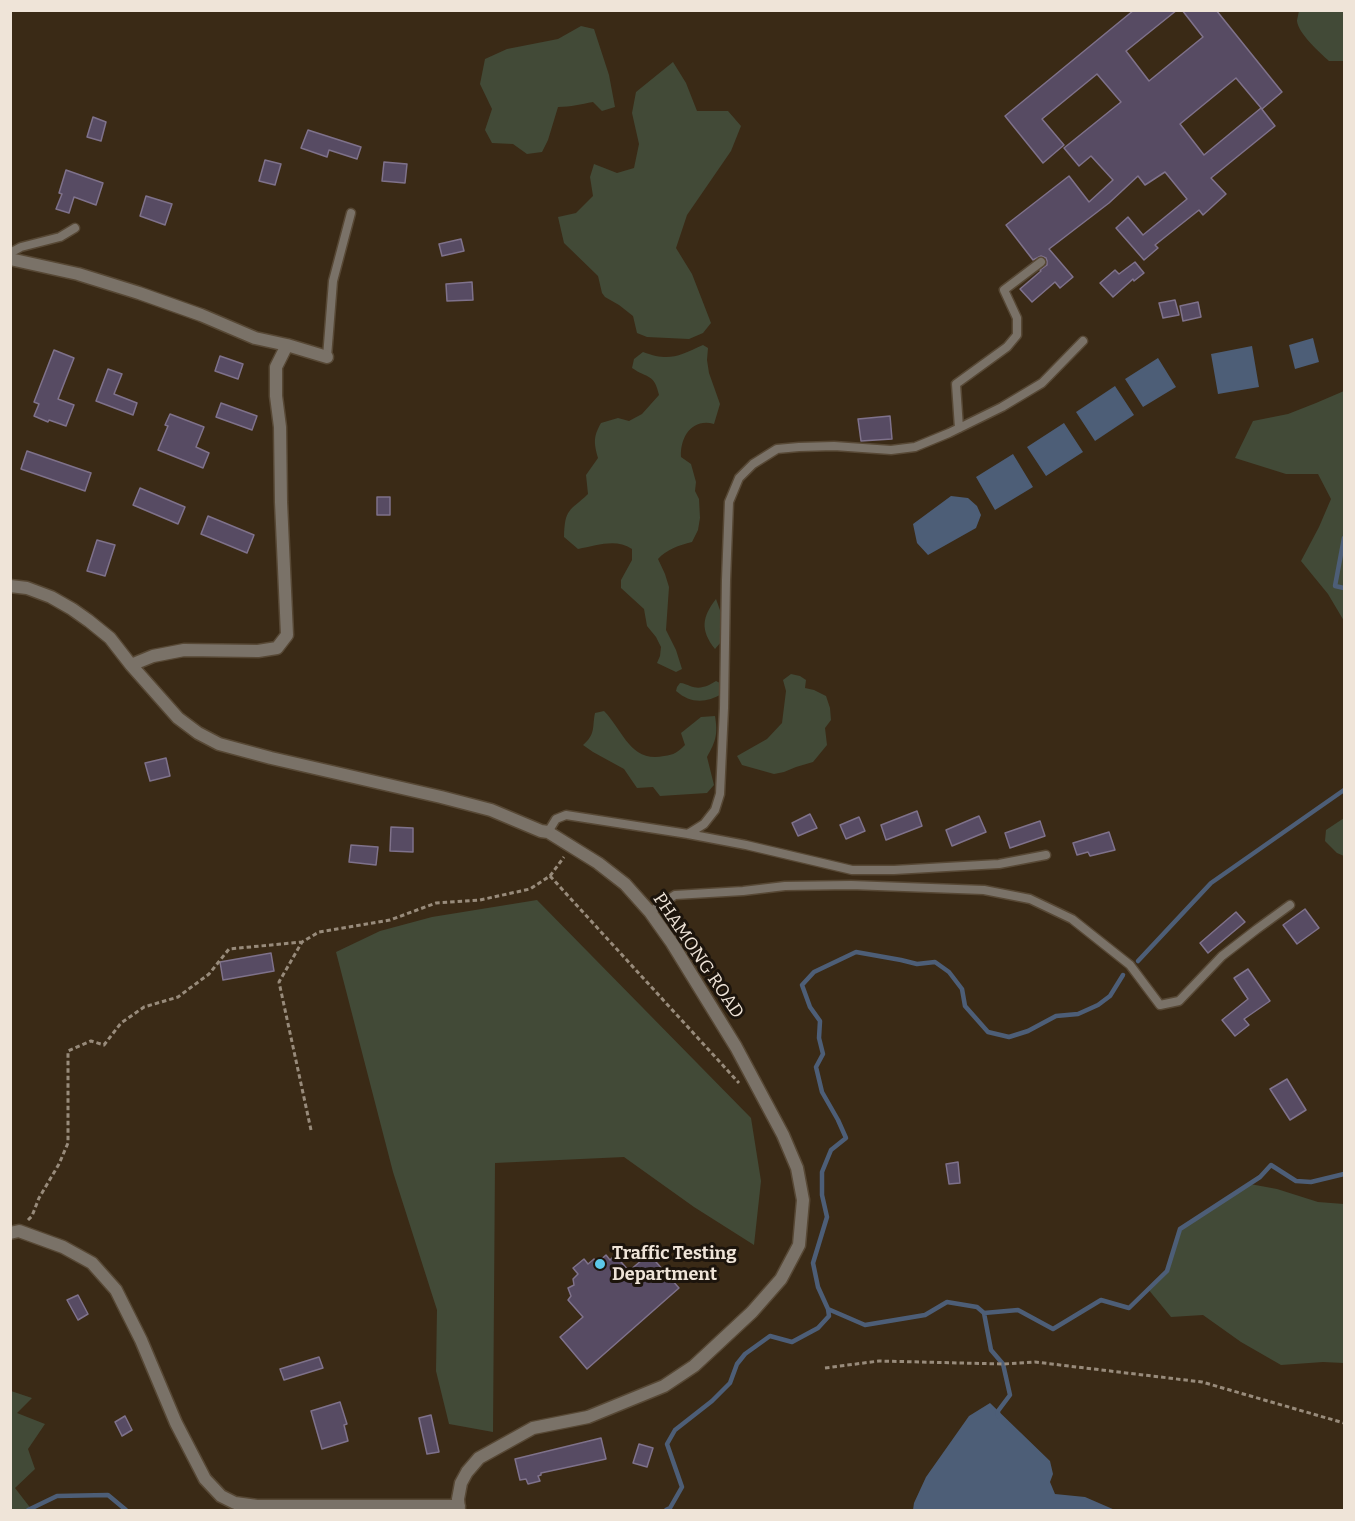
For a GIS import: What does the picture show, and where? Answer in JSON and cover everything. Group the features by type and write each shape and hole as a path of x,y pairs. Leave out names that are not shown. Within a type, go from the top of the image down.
{"street":[{"path":"10,259 78,274 139,292 255,338 327,357"},
{"path":"131,665 153,656 184,650 258,651 277,648 287,636 276,396 276,367 286,345"},
{"name":"PHAMONG ROAD","path":"10,586 27,588 51,597 72,609 110,638 178,717 198,733 219,744 441,796 490,810 548,832 598,863 625,884 650,912 672,943 736,1047 783,1135 797,1168 803,1200 799,1245 781,1279 752,1312 694,1366 664,1386 588,1417 533,1428 479,1458 461,1483 459,1508"},
{"path":"15,1232 63,1247 92,1263 116,1290 141,1340 181,1432 205,1479 221,1496 235,1503 257,1506 459,1508"}],"lane":[{"path":"327,357 333,281 351,213"},
{"path":"10,253 21,247 60,237 75,228"},
{"path":"959,428 956,384 1006,347 1017,335 1017,318 1004,291 1041,262"},
{"path":"688,834 704,824 716,810 720,794 729,502 739,478 753,464 777,449 834,446 891,450 915,447 1002,407 1042,383 1083,341"},
{"path":"548,832 556,819 566,815 746,845 852,870 999,864 1046,855"},
{"path":"650,912 675,895 785,886 851,885 984,890 1030,899 1072,919 1130,965 1160,1005 1179,1001 1222,956 1290,905"}],"path":[{"path":"15,1232 32,1216 68,1143 68,1051 91,1041 104,1045 121,1023 144,1007 177,997 209,974 229,949 302,942 319,932 390,920 436,903 480,900 530,889 550,876 572,846"},
{"path":"550,876 746,1091"},
{"path":"302,942 279,982 311,1130"},
{"path":"825,1368 879,1361 1003,1364 1035,1362 1202,1382 1344,1423"}],"green space":[{"path":"1299,11 1344,11 1344,61 1329,61 1310,42 1298,26"},
{"path":"581,26 594,29 609,75 615,107 602,111 593,102 558,107 542,152 527,154 513,144 492,143 485,130 492,109 480,84 485,59 507,49 558,39"},
{"path":"673,62 686,83 697,111 728,111 741,126 731,151 687,215 676,248 692,274 711,323 703,333 689,339 647,337 637,333 633,316 605,297 598,276 564,243 558,217 576,213 593,196 590,177 594,164 617,173 634,168 639,144 632,113 636,92"},
{"path":"703,345 708,348 709,373 720,404 714,424 699,424 694,427 685,436 681,450 681,457 691,464 696,482 695,491 699,499 700,518 698,530 692,542 673,548 658,559 669,587 666,630 682,669 676,672 657,663 661,647 647,626 644,609 621,588 621,580 632,560 632,549 612,543 578,549 564,537 569,511 588,494 586,475 598,458 595,440 601,423 618,418 629,421 642,414 659,395 650,377 632,368 634,359 643,352 667,357"},
{"path":"1344,391 1344,621 1328,594 1301,561 1331,499 1318,474 1286,474 1235,458 1253,421 1288,414"},
{"path":"716,599 721,613 721,642 715,649 707,636 705,624 708,612"},
{"path":"791,674 806,680 805,688 826,696 831,720 825,728 827,745 813,762 784,772 774,774 742,765 737,756 767,739 782,723 786,691 783,680"},
{"path":"716,681 722,684 722,694 710,699 693,700 676,691 680,683 701,687"},
{"path":"604,711 635,750 652,757 667,756 678,751 685,745 681,733 701,717 715,716 716,737 707,757 714,785 707,793 660,796 653,787 637,788 624,769 583,745 592,734 595,713"},
{"path":"1344,818 1344,856 1337,853 1325,841 1326,830"},
{"path":"537,900 751,1118 761,1181 754,1245 694,1207 624,1157 495,1163 493,1432 449,1424 436,1371 437,1310 393,1172 336,952 380,931 432,917"},
{"path":"1250,1184 1277,1189 1318,1202 1344,1204 1344,1363 1281,1365 1241,1342 1203,1315 1171,1317 1148,1289 1167,1271 1180,1229"},
{"path":"11,1391 32,1398 17,1413 45,1424 28,1449 35,1469 15,1488 32,1510 11,1510"}],"water":[{"path":"1313,338 1319,362 1295,369 1289,345"},
{"path":"1252,346 1259,387 1218,394 1211,354"},
{"path":"1158,358 1176,387 1143,407 1125,379"},
{"path":"1115,386 1134,415 1095,441 1076,412"},
{"path":"1064,423 1083,452 1046,476 1027,447"},
{"path":"1013,454 1033,487 995,510 976,477"},
{"path":"951,496 968,498 977,506 981,515 976,528 928,555 917,543 913,524"},
{"path":"990,1403 1050,1461 1053,1474 1050,1482 1055,1494 1085,1497 1115,1510 913,1510 926,1477 969,1416"}],"building":[{"path":"1134,10 1177,10 1126,51 1149,81 1203,37 1182,10 1216,10 1282,92 1262,109 1236,78 1180,124 1204,155 1261,108 1275,126 1211,178 1226,194 1203,215 1199,210 1155,245 1158,248 1144,260 1116,228 1128,217 1143,235 1187,199 1165,172 1145,185 1138,176 1109,203 1049,249 1073,277 1060,288 1055,282 1032,302 1020,289 1047,265 1046,258 1041,256 1033,260 1006,225 1069,176 1089,202 1113,180 1091,156 1079,166 1064,148 1121,102 1097,74 1042,119 1064,145 1043,163 1005,116"},
{"path":"93,117 106,122 101,141 87,137"},
{"path":"308,130 361,147 357,159 329,150 327,157 301,148"},
{"path":"265,160 281,164 275,185 259,181"},
{"path":"384,162 407,164 405,183 382,181"},
{"path":"66,170 103,183 96,205 74,197 69,213 56,209 62,194 59,193"},
{"path":"146,196 172,204 165,225 140,216"},
{"path":"461,239 464,251 442,256 439,244"},
{"path":"1135,262 1144,273 1134,281 1133,279 1113,297 1100,283 1115,270 1119,274"},
{"path":"472,282 473,300 447,301 446,284"},
{"path":"1175,300 1179,315 1163,318 1159,303"},
{"path":"1198,302 1201,317 1183,321 1180,306"},
{"path":"54,350 74,358 58,399 74,405 66,426 34,416 39,404 34,402"},
{"path":"220,356 243,364 238,379 215,371"},
{"path":"108,369 122,374 114,394 137,403 133,415 96,401"},
{"path":"221,403 257,416 252,430 216,417"},
{"path":"170,414 204,427 196,447 209,453 203,468 158,450 168,426 165,425"},
{"path":"890,416 892,439 861,441 858,419"},
{"path":"27,451 91,473 85,491 21,469"},
{"path":"140,488 185,507 178,524 133,505"},
{"path":"377,497 390,497 390,515 377,515"},
{"path":"208,516 254,535 247,553 201,534"},
{"path":"97,540 115,545 105,576 87,571"},
{"path":"166,758 170,776 150,781 145,763"},
{"path":"917,811 922,826 886,840 881,825"},
{"path":"810,814 817,828 798,836 792,823"},
{"path":"979,816 986,832 952,846 946,830"},
{"path":"859,817 865,831 846,839 840,825"},
{"path":"1040,821 1045,836 1010,848 1005,833"},
{"path":"391,827 413,828 413,852 390,851"},
{"path":"1109,832 1115,850 1090,856 1088,852 1077,855 1073,843"},
{"path":"351,845 378,847 376,865 349,862"},
{"path":"1305,909 1319,928 1297,944 1283,925"},
{"path":"1236,912 1245,922 1208,953 1200,943"},
{"path":"271,953 274,971 223,980 220,962"},
{"path":"1248,969 1270,1001 1244,1019 1249,1025 1235,1036 1222,1020 1248,999 1234,978"},
{"path":"1287,1079 1306,1110 1290,1120 1270,1089"},
{"path":"958,1162 960,1183 949,1184 946,1164"},
{"path":"649,1254 679,1288 587,1369 560,1337 583,1317 568,1300 571,1296 568,1288 574,1285 573,1279 578,1274 573,1268 584,1259 588,1264 594,1259 597,1263 606,1255 610,1260 615,1255 629,1271"},
{"path":"78,1295 88,1314 78,1320 67,1300"},
{"path":"319,1357 323,1368 284,1380 280,1369"},
{"path":"340,1402 347,1424 344,1425 348,1441 322,1449 311,1411"},
{"path":"431,1415 439,1452 427,1454 419,1418"},
{"path":"125,1416 132,1430 122,1436 115,1422"},
{"path":"601,1438 606,1459 541,1473 538,1476 540,1481 528,1484 526,1479 520,1480 515,1459"},
{"path":"639,1444 653,1448 647,1467 633,1463"}],"waterway":[{"path":"1344,538 1335,586 1344,588"},
{"path":"1138,961 1211,883 1344,790"},
{"path":"666,1510 670,1508 682,1487 667,1444 675,1430 712,1401 730,1383 737,1364 745,1354 770,1336 792,1342 818,1328 829,1316 818,1287 813,1263 827,1217 822,1195 822,1172 831,1150 846,1138 822,1092 816,1067 823,1054 819,1038 820,1021 810,1007 802,985 814,972 856,952 917,964 935,962 949,972 962,989 965,1006 988,1032 1009,1037 1028,1031 1056,1016 1078,1014 1098,1005 1110,996 1123,975"},
{"path":"828,1309 865,1325 925,1315 947,1302 977,1307 984,1313 1018,1310 1053,1329 1101,1300 1129,1308 1167,1271 1180,1229 1260,1177 1271,1165 1296,1181 1311,1182 1344,1174"},
{"path":"984,1313 991,1350 1003,1364 1010,1395 998,1411 998,1416"},
{"path":"28,1510 57,1496 108,1495 126,1510"}],"place":[{"name":"Traffic Testing Department","path":"600,1264"}]}
